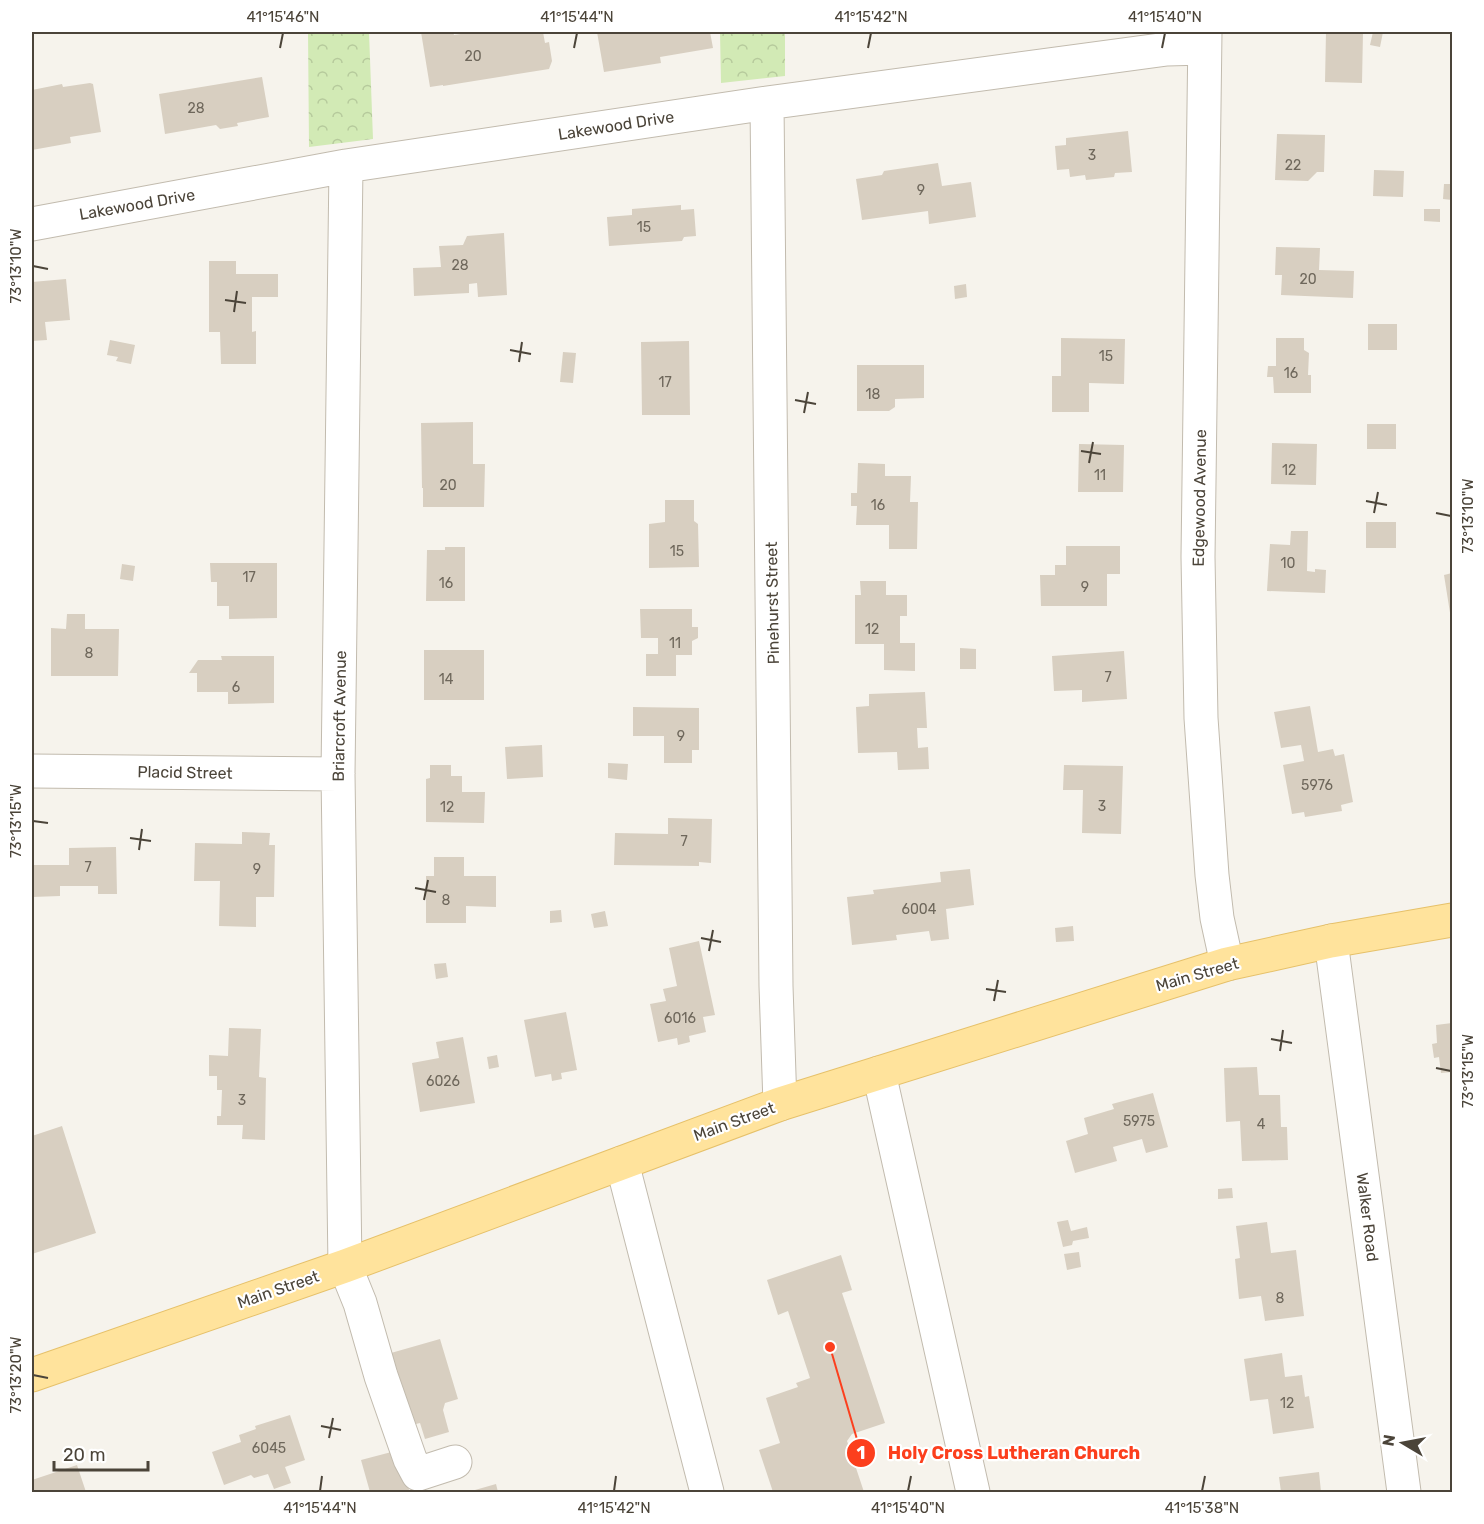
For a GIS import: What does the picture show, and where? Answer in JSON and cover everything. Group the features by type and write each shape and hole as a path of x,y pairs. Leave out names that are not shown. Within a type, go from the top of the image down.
{"main road":[{"name":"Main Street","path":"32,1375 345,1266 780,1104 1227,964 1332,941 1452,920"}],"street":[{"name":"Lakewood Drive","path":"32,224 346,166 767,102 1167,49 1205,40"},
{"name":"Edgewood Avenue","path":"1205,40 1198,557 1201,695 1209,842 1218,918 1227,964"},
{"name":"Pinehurst Street","path":"767,102 776,986 780,1104"},
{"name":"Briarcroft Avenue","path":"345,1266 338,774 346,166"},
{"name":"Placid Street","path":"32,771 338,774"},
{"name":"Walker Road","path":"1332,941 1404,1492"},
{"path":"879,1073 973,1492"},
{"path":"622,1163 707,1492"},
{"path":"345,1266 360,1303 385,1387 410,1459 418,1474 455,1462"}],"green space":[{"path":"308,32 369,32 373,139 309,147"},
{"path":"720,32 785,32 785,76 721,83"}],"building":[{"path":"421,32 453,32 454,35 474,32 543,32 545,43 549,42 552,61 549,69 430,87"},
{"path":"597,32 710,32 713,48 660,57 661,63 604,72"},
{"path":"1326,32 1363,32 1362,83 1325,82"},
{"path":"1373,32 1383,32 1380,47 1370,45"},
{"path":"262,77 269,117 220,129 216,125 165,134 159,94"},
{"path":"62,84 63,87 93,84 101,132 70,137 71,143 32,150 32,90"},
{"path":"1128,131 1132,172 1115,173 1114,177 1086,180 1085,175 1070,177 1069,169 1057,170 1055,146 1066,145 1066,138"},
{"path":"1277,134 1325,135 1324,172 1317,172 1308,181 1275,180"},
{"path":"938,163 942,186 971,182 976,217 929,224 928,211 862,220 856,179 882,175 884,171"},
{"path":"1374,170 1404,171 1403,197 1373,196"},
{"path":"1444,184 1452,184 1452,200 1443,199"},
{"path":"681,205 681,210 694,209 696,236 684,237 682,241 609,246 607,217 632,215 632,209"},
{"path":"1424,209 1440,209 1440,222 1424,221"},
{"path":"504,233 507,295 478,297 477,283 469,284 469,293 414,296 413,268 441,267 439,246 463,245 467,236"},
{"path":"1276,247 1320,248 1319,270 1354,271 1353,298 1281,295 1282,275 1275,275"},
{"path":"209,261 236,261 236,274 278,274 278,297 252,297 252,332 256,331 256,364 221,364 220,332 209,332"},
{"path":"66,279 70,320 45,322 47,340 32,341 32,282"},
{"path":"966,284 967,297 955,299 954,286"},
{"path":"1368,324 1397,324 1397,350 1368,350"},
{"path":"1061,338 1125,339 1124,384 1089,383 1089,412 1052,412 1052,376 1061,376"},
{"path":"1276,338 1304,338 1304,350 1309,353 1308,375 1311,375 1311,393 1274,393 1273,377 1267,377 1268,366 1276,366"},
{"path":"110,340 135,345 131,364 116,361 118,357 107,355"},
{"path":"689,341 690,415 642,415 641,342"},
{"path":"563,352 576,353 573,383 560,382"},
{"path":"857,365 924,365 924,398 895,399 895,407 889,411 857,411"},
{"path":"473,422 473,464 485,464 484,507 423,507 421,423"},
{"path":"1367,424 1396,424 1396,449 1367,449"},
{"path":"1272,443 1317,444 1316,485 1271,484"},
{"path":"1079,444 1124,445 1123,492 1078,492"},
{"path":"858,463 885,464 885,476 911,476 910,502 918,502 917,549 889,549 889,525 856,525 857,506 851,506 851,493 857,493"},
{"path":"665,500 694,500 694,521 698,524 699,567 649,568 649,524 665,522"},
{"path":"1366,522 1396,522 1396,548 1366,548"},
{"path":"1291,531 1308,531 1307,571 1326,570 1325,593 1267,591 1270,544 1290,545"},
{"path":"1066,546 1120,546 1120,574 1107,574 1107,606 1041,606 1040,575 1055,575 1055,565 1066,565"},
{"path":"445,547 465,547 465,601 426,601 427,550 445,550"},
{"path":"210,563 277,563 277,618 229,619 229,606 217,606 217,582 211,582"},
{"path":"122,564 135,566 133,581 120,579"},
{"path":"1452,573 1452,619 1451,619 1444,575"},
{"path":"860,581 886,581 886,595 907,595 907,616 900,616 900,643 915,643 915,671 884,670 884,644 855,644 855,595 861,595"},
{"path":"640,609 692,609 692,627 698,627 698,638 692,641 692,655 676,655 676,676 646,676 646,654 658,654 658,638 641,638"},
{"path":"67,614 85,614 85,629 119,629 118,676 51,676 51,628 66,629"},
{"path":"960,648 976,649 976,669 960,669"},
{"path":"424,650 484,650 484,700 424,700"},
{"path":"1124,651 1127,699 1082,702 1082,690 1054,691 1052,656"},
{"path":"221,656 274,656 274,703 228,704 228,692 197,692 197,673 189,673 198,660 222,660"},
{"path":"925,692 927,728 917,728 918,748 928,747 929,769 898,770 897,752 858,753 856,707 869,706 869,694"},
{"path":"1310,706 1318,752 1333,749 1335,756 1344,754 1353,802 1341,805 1342,811 1305,817 1304,812 1292,814 1283,765 1304,761 1301,745 1281,748 1274,712"},
{"path":"633,707 699,708 699,750 692,750 692,763 664,763 664,736 633,736"},
{"path":"542,745 543,777 507,779 505,747"},
{"path":"608,763 628,764 627,780 608,778"},
{"path":"430,765 451,765 451,776 462,776 462,792 485,792 484,823 426,822 426,779 430,778"},
{"path":"1064,765 1123,766 1121,834 1082,833 1083,790 1063,790"},
{"path":"668,818 712,819 711,863 699,862 699,866 614,865 615,833 668,834"},
{"path":"242,832 270,833 269,845 275,845 274,897 256,897 256,927 219,926 220,881 194,881 195,843 242,844"},
{"path":"116,847 117,894 98,894 98,886 60,886 60,896 32,897 32,865 69,865 69,848"},
{"path":"434,857 464,857 464,876 496,876 496,907 466,906 466,923 426,923 426,876 434,876"},
{"path":"970,869 974,905 946,909 949,939 931,941 929,931 896,935 897,940 852,945 847,897 874,894 873,890 941,882 940,872"},
{"path":"561,910 562,922 550,923 550,911"},
{"path":"605,911 608,926 594,928 591,914"},
{"path":"1073,926 1074,941 1056,942 1055,928"},
{"path":"699,941 715,1015 703,1017 706,1032 689,1036 690,1042 678,1045 677,1038 658,1042 650,1004 666,1001 663,989 677,986 669,948"},
{"path":"446,963 448,977 436,979 434,964"},
{"path":"566,1012 577,1070 561,1073 562,1079 552,1081 551,1074 535,1077 524,1020"},
{"path":"1452,1023 1452,1072 1441,1073 1439,1057 1434,1058 1432,1044 1437,1043 1436,1025"},
{"path":"229,1028 261,1029 259,1077 266,1078 265,1140 242,1139 243,1125 217,1125 217,1116 221,1116 222,1090 217,1090 217,1076 209,1076 209,1055 228,1056"},
{"path":"463,1037 475,1103 420,1112 412,1063 439,1058 436,1042"},
{"path":"497,1055 499,1067 489,1069 487,1057"},
{"path":"1257,1067 1259,1095 1280,1095 1281,1127 1287,1127 1288,1160 1242,1161 1240,1121 1226,1122 1224,1068"},
{"path":"1153,1093 1168,1147 1146,1153 1142,1139 1113,1147 1117,1161 1075,1173 1066,1141 1088,1134 1084,1118 1114,1109 1112,1104"},
{"path":"62,1126 96,1233 32,1254 32,1136"},
{"path":"1232,1188 1233,1198 1218,1199 1218,1189"},
{"path":"1068,1220 1071,1231 1087,1227 1089,1238 1073,1241 1072,1245 1063,1247 1057,1222"},
{"path":"1267,1222 1271,1253 1296,1250 1304,1316 1265,1321 1261,1296 1239,1299 1235,1259 1240,1258 1236,1226"},
{"path":"1079,1252 1081,1267 1067,1270 1064,1254"},
{"path":"841,1255 852,1290 842,1293 885,1423 852,1434 847,1441 864,1492 773,1492 759,1450 780,1443 766,1398 798,1387 796,1383 810,1378 788,1311 778,1315 767,1280"},
{"path":"440,1339 458,1399 445,1403 443,1410 449,1432 425,1439 420,1423 412,1425 391,1353"},
{"path":"1282,1353 1285,1377 1302,1375 1305,1397 1309,1396 1314,1428 1273,1434 1268,1399 1250,1401 1244,1359"},
{"path":"290,1415 305,1460 285,1467 291,1483 274,1489 268,1474 254,1478 251,1475 224,1485 212,1452 241,1442 239,1435 256,1429 255,1426"},
{"path":"399,1450 409,1490 370,1492 361,1460"},
{"path":"77,1465 86,1492 32,1492 32,1480"},
{"path":"1319,1472 1321,1492 1281,1492 1279,1477"},
{"path":"496,1484 498,1492 468,1492"}],"place":[{"name":"Holy Cross Lutheran Church","path":"830,1347"}]}
